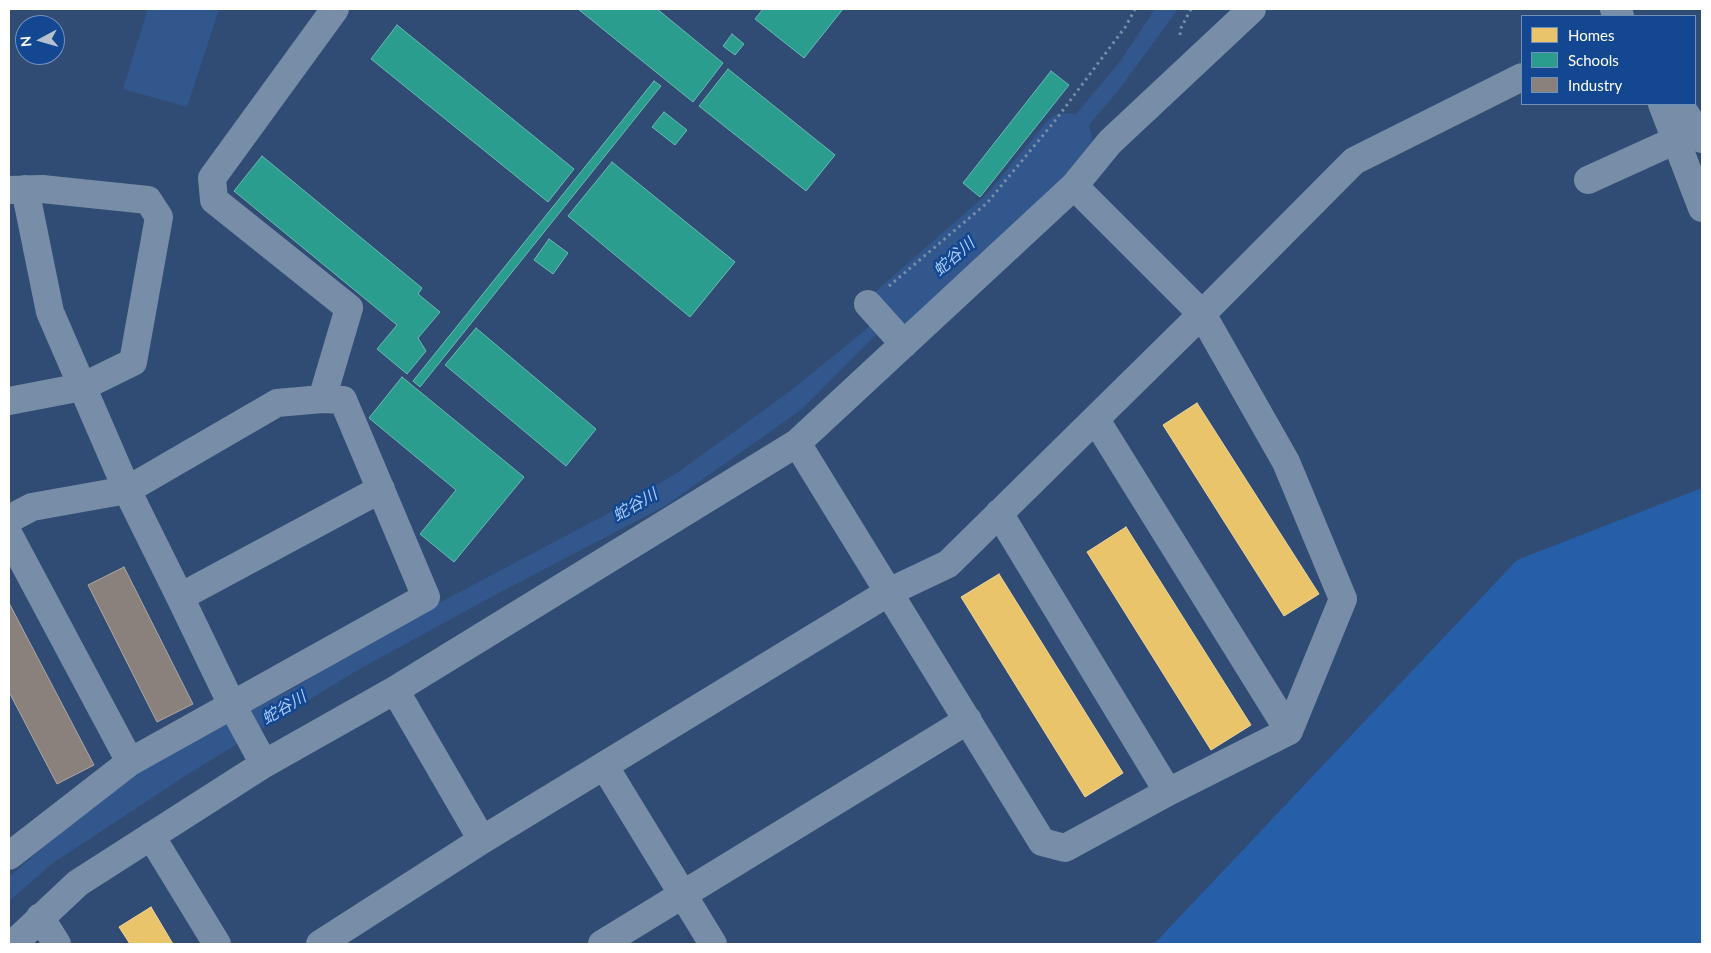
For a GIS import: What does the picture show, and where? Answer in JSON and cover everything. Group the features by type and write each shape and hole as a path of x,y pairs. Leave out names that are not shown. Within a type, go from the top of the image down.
{"street":[{"path":"322,399 349,308 214,200 212,178 336,9"},
{"path":"13,944 78,883 151,836 264,764 395,690 797,443 1074,186 1110,142 1252,9"},
{"path":"325,943 482,840 605,767 890,592 948,564 999,512 1096,420 1354,161 1521,78"},
{"path":"1663,105 1689,140"},
{"path":"1679,105 1689,140 1702,208"},
{"path":"1588,180 1689,140"},
{"path":"797,443 1042,842 1065,848 1168,792 1289,731 1344,599 1286,462 1202,314 1074,186"},
{"path":"9,401 82,387 133,362 159,217 148,200 42,189 17,190 50,312 82,387 127,490 232,705 264,764"},
{"path":"871,307 903,343"},
{"path":"9,519 32,507 127,490 277,403 322,399 343,400 426,597 130,762 12,844"},
{"path":"1096,420 1289,731"},
{"path":"180,596 381,489"},
{"path":"999,512 1168,792"},
{"path":"9,535 130,762"},
{"path":"395,690 482,840"},
{"path":"602,944 968,720"},
{"path":"605,767 713,944"},
{"path":"151,836 217,944"},
{"path":"40,917 57,944"}],"path":[{"path":"871,307 987,203 1054,122 1126,26 1135,9"}],"shaded area":[{"path":"1702,488 1702,944 1154,944 1517,560"}],"water":[{"path":"148,9 219,9 187,107 123,89"},
{"path":"1155,9 1178,9 1118,91 1065,153 951,260 802,409 665,506 493,596 356,671 185,776 53,863 9,901 9,877 130,772 298,686 369,640 609,513 677,473 789,392 863,332 988,218 1119,63"}],"building: Homes":[{"path":"1197,403 1319,594 1284,616 1163,425"},
{"path":"1126,527 1251,725 1211,750 1087,552"},
{"path":"999,574 1123,773 1085,797 961,597"},
{"path":"151,907 173,944 130,944 119,927"}],"building: Schools":[{"path":"578,9 657,9 723,63 693,102"},
{"path":"763,9 843,9 804,58 755,19"},
{"path":"397,25 574,169 548,202 371,59"},
{"path":"732,34 744,44 735,55 723,46"},
{"path":"728,69 835,155 806,191 699,106"},
{"path":"1051,71 1069,85 980,197 963,183"},
{"path":"654,81 661,86 420,387 413,381"},
{"path":"664,112 687,130 675,145 652,127"},
{"path":"262,156 422,288 418,294 440,312 418,338 426,351 407,374 377,349 397,325 234,191"},
{"path":"612,162 735,262 690,317 568,216"},
{"path":"549,239 568,253 553,274 534,260"},
{"path":"476,328 596,429 566,466 445,365"},
{"path":"402,377 524,477 454,562 420,534 456,490 369,418"}],"building: Industry":[{"path":"124,567 193,704 157,722 88,585"},
{"path":"9,603 94,765 57,784 9,692"}],"waterway":[{"name":"蛇谷川","path":"896,308 1006,212 1066,139"}]}
